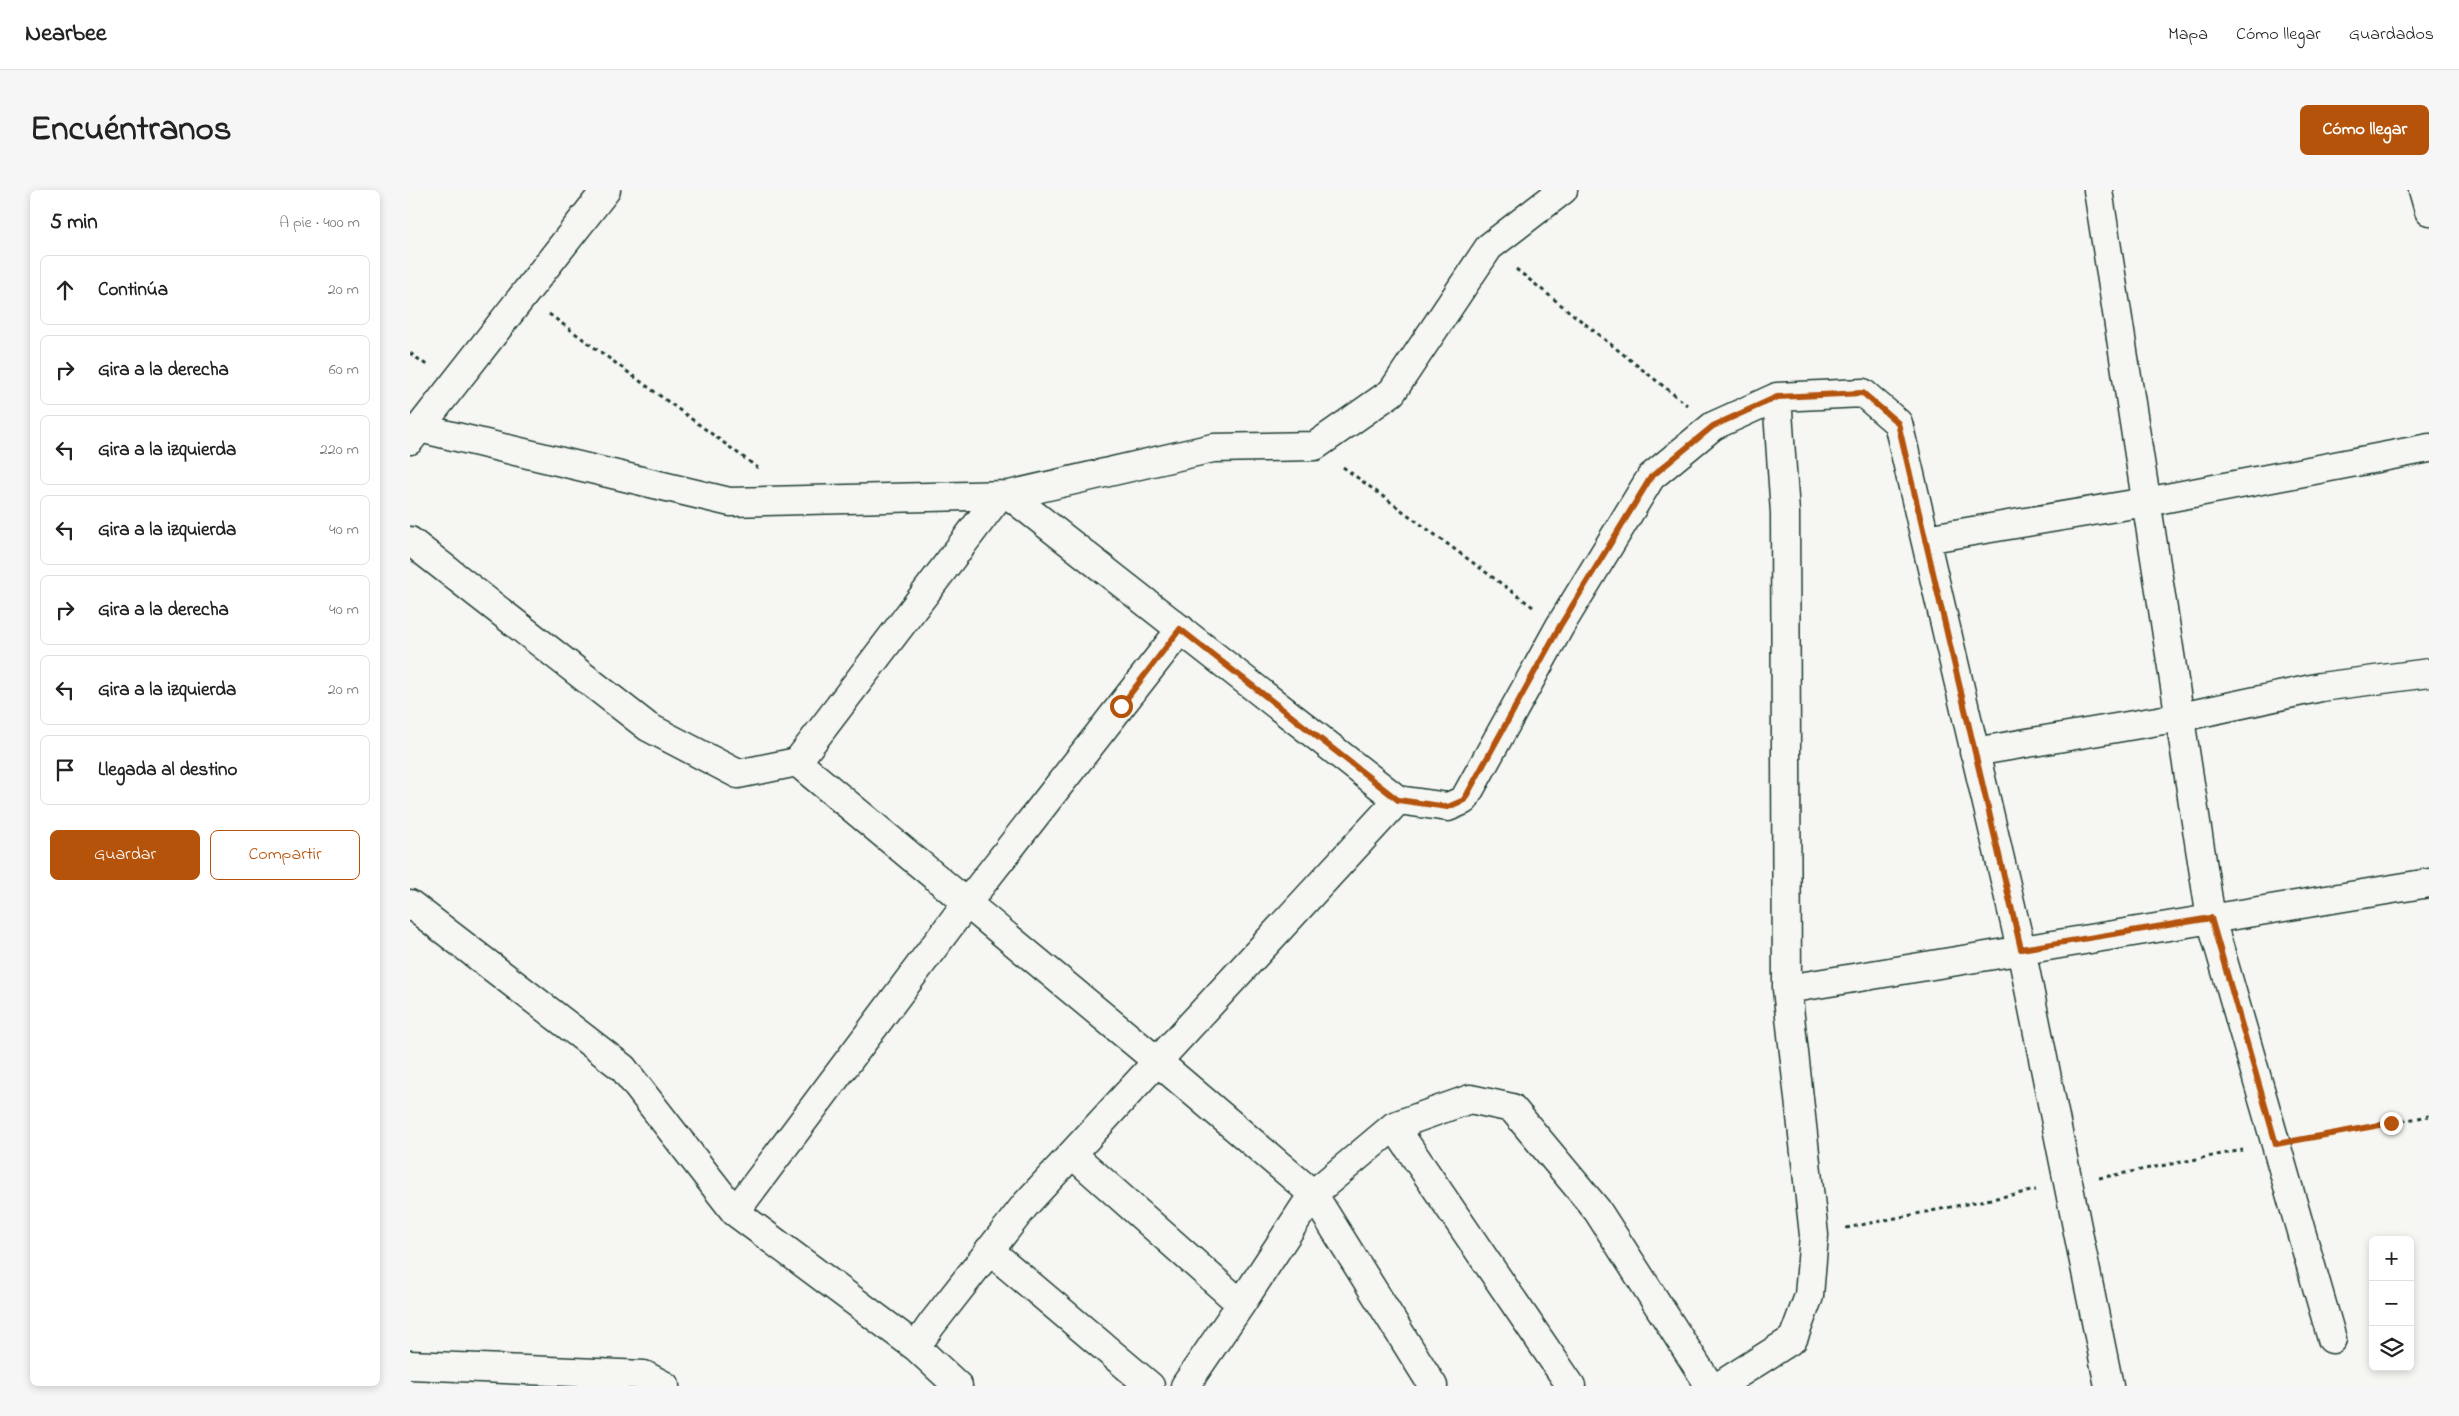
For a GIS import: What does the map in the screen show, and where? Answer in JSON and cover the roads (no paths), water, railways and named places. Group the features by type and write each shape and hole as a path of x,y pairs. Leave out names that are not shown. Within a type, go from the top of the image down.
{"street":[{"path":"606,190 415,434 730,502 1004,495 1213,448 1315,446 1392,392 1489,247 1564,190"},
{"path":"2098,190 2211,918 2332,1339"},
{"path":"2423,190 2429,211"},
{"path":"1004,495 1180,629 1398,800 1448,807 1464,800 1560,626 1651,477 1713,426 1777,397 1863,393 1898,423 2021,949 2109,1386"},
{"path":"1719,1386 1794,1339 1809,1296 1814,1235 1787,989 1785,523 1777,397"},
{"path":"1925,539 2146,502 2429,448"},
{"path":"410,541 648,727 738,774 797,762 1004,495"},
{"path":"735,1212 966,904 1180,629"},
{"path":"1974,752 2181,717 2321,687 2429,673"},
{"path":"797,762 966,904 1158,1061 1312,1194 1433,1386"},
{"path":"916,1347 1026,1204 1398,800"},
{"path":"1787,989 2429,883"},
{"path":"410,904 623,1068 735,1212 916,1347 958,1386"},
{"path":"1184,1386 1241,1304 1312,1194 1394,1126 1470,1099 1512,1108 1597,1210 1710,1386"},
{"path":"1394,1126 1571,1386"},
{"path":"1072,1154 1241,1304"},
{"path":"989,1250 1150,1386"},
{"path":"410,1365 497,1378 644,1375 665,1386"}]}
